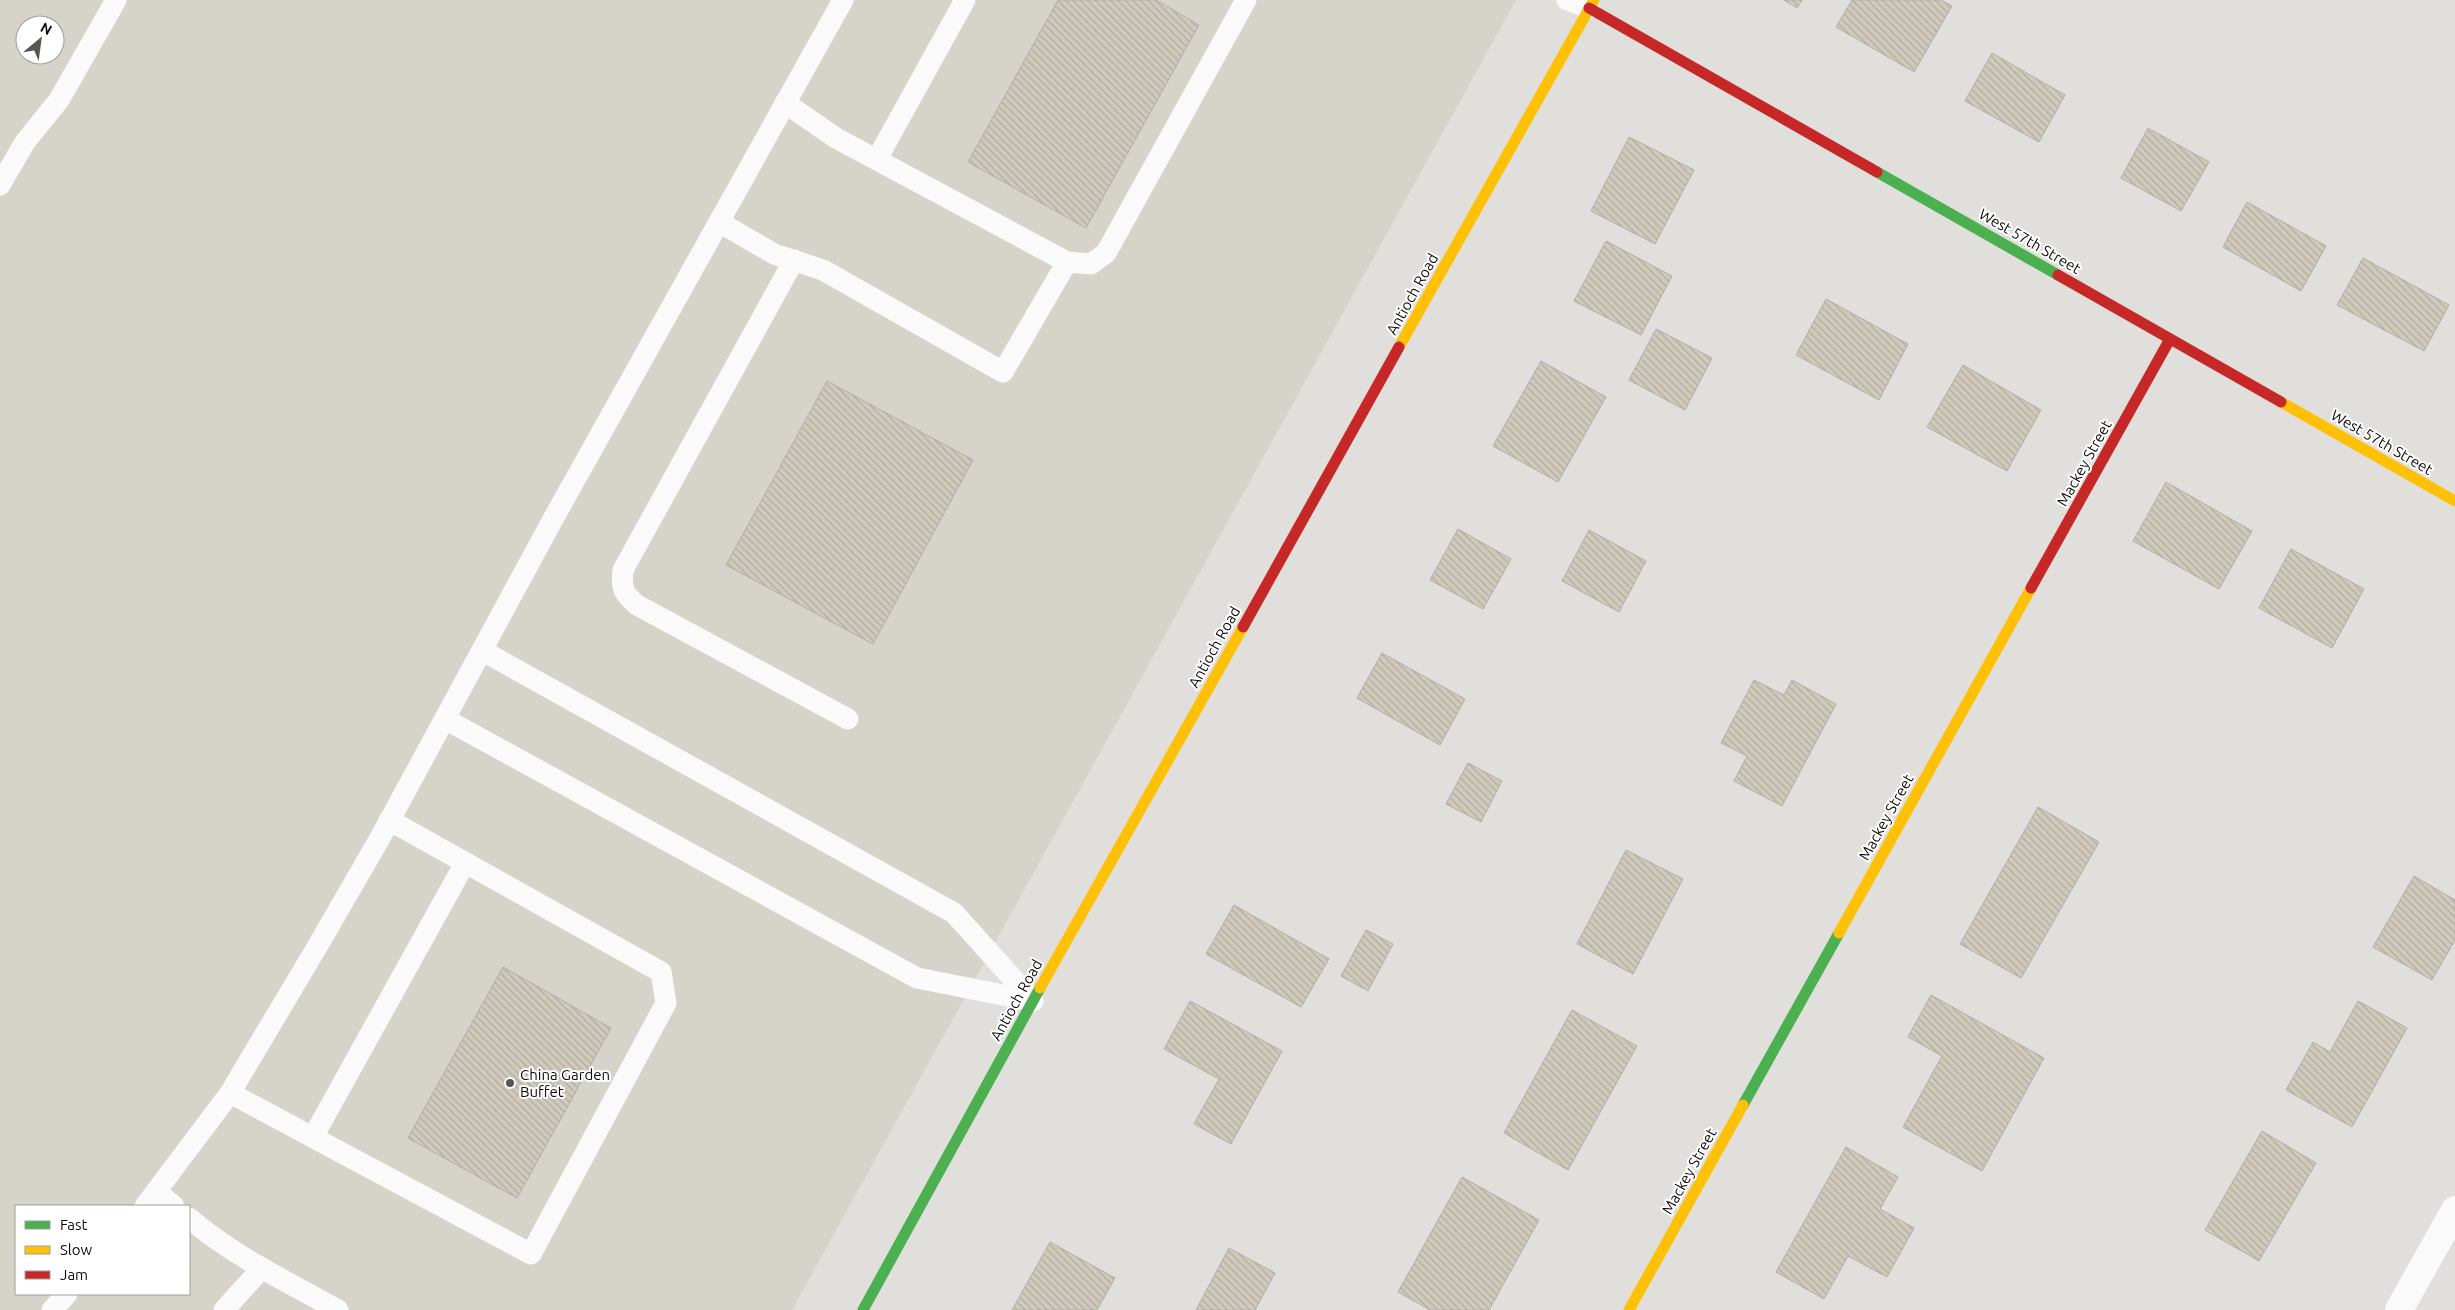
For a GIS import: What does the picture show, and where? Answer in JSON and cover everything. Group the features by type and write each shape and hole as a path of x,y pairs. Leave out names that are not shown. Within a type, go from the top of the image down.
{"street":[{"name":"West 57th Street","path":"1589,3 2170,339 2455,501"},
{"name":"Antioch Road","path":"863,1310 1589,3"},
{"name":"Mackey Street","path":"1629,1310 2170,339"},
{"path":"2399,1310 2455,1210"}],"lane":[{"path":"0,185 25,142 59,100 116,0"},
{"path":"171,1205 151,1199 230,1093 259,1046 389,820 483,651 552,521 843,0"},
{"path":"877,159 965,0"},
{"path":"785,103 836,138 1067,262 1091,264 1106,253 1246,0"},
{"path":"1566,0 1589,3"},
{"path":"719,222 774,254 823,270 1003,372 1067,262"},
{"path":"794,260 623,570 622,581 624,594 637,605 848,719"},
{"path":"483,651 954,913 1033,1001"},
{"path":"445,719 917,978 1033,1001"},
{"path":"230,1093 530,1254 666,1003 661,972 389,820"},
{"path":"313,1137 465,863"},
{"path":"190,1219 202,1230 262,1268 338,1310"},
{"path":"224,1310 262,1268"},
{"path":"52,1310 66,1295"}],"shaded area":[{"path":"0,0 1516,0 792,1310 0,1310"}],"building":[{"path":"1058,0 1156,0 1199,25 1086,228 968,162"},
{"path":"1784,0 1802,0 1797,8"},
{"path":"1852,0 1941,0 1952,6 1914,72 1836,27"},
{"path":"1992,53 2065,95 2039,142 1965,101"},
{"path":"2148,128 2209,162 2181,211 2121,178"},
{"path":"1629,137 1694,170 1655,244 1591,211"},
{"path":"2247,202 2326,246 2301,291 2223,247"},
{"path":"1606,241 1672,276 1641,335 1574,301"},
{"path":"2363,258 2449,305 2424,351 2337,305"},
{"path":"1826,299 1908,344 1879,400 1796,355"},
{"path":"1656,329 1712,358 1685,410 1629,380"},
{"path":"1541,361 1606,397 1558,482 1493,446"},
{"path":"1963,365 2041,410 2007,471 1927,427"},
{"path":"827,381 973,460 873,644 726,565"},
{"path":"2166,482 2252,531 2219,589 2133,541"},
{"path":"1458,529 1511,559 1483,609 1430,580"},
{"path":"1589,530 1646,561 1619,612 1562,581"},
{"path":"2291,549 2364,589 2332,648 2259,608"},
{"path":"1382,653 1465,699 1440,745 1357,698"},
{"path":"1754,680 1784,695 1792,680 1836,704 1782,806 1734,781 1747,756 1721,743"},
{"path":"1468,763 1502,781 1481,822 1446,804"},
{"path":"2038,807 2099,842 2021,978 1960,944"},
{"path":"1626,850 1683,879 1633,974 1577,944"},
{"path":"2414,876 2455,900 2455,940 2432,980 2373,947"},
{"path":"1234,905 1329,959 1301,1007 1206,954"},
{"path":"1366,930 1393,944 1368,991 1341,976"},
{"name":"China Garden Buffet","path":"503,967 611,1028 517,1198 408,1138"},
{"path":"1931,995 2044,1058 1982,1171 1903,1127 1942,1056 1908,1037"},
{"path":"1190,1001 1282,1051 1231,1144 1194,1124 1219,1079 1164,1049"},
{"path":"2358,1001 2407,1028 2352,1127 2286,1090 2313,1042 2330,1052"},
{"path":"1572,1010 1637,1046 1568,1170 1504,1133"},
{"path":"2262,1131 2316,1163 2259,1261 2205,1230"},
{"path":"1846,1147 1898,1177 1880,1209 1914,1228 1887,1277 1848,1256 1824,1299 1776,1272"},
{"path":"1462,1177 1539,1220 1489,1310 1430,1310 1398,1292"},
{"path":"1050,1242 1115,1278 1097,1310 1012,1310"},
{"path":"1229,1248 1275,1273 1255,1310 1196,1310"}],"traffic: fast":[{"path":"1877,172 2058,275"},
{"path":"1743,1105 1839,933"},
{"path":"863,1310 1040,988"}],"traffic: slow":[{"path":"1399,347 1594,0"},
{"path":"2281,402 2455,501"},
{"path":"1839,933 2031,588"},
{"path":"1040,988 1243,627"},
{"path":"1629,1310 1743,1105"}],"traffic: jam":[{"path":"1589,8 1877,172"},
{"path":"2058,275 2281,402"},
{"path":"2031,588 2170,339"},
{"path":"1243,627 1399,347"}],"place":[{"name":"China Garden Buffet","path":"510,1083"}]}
